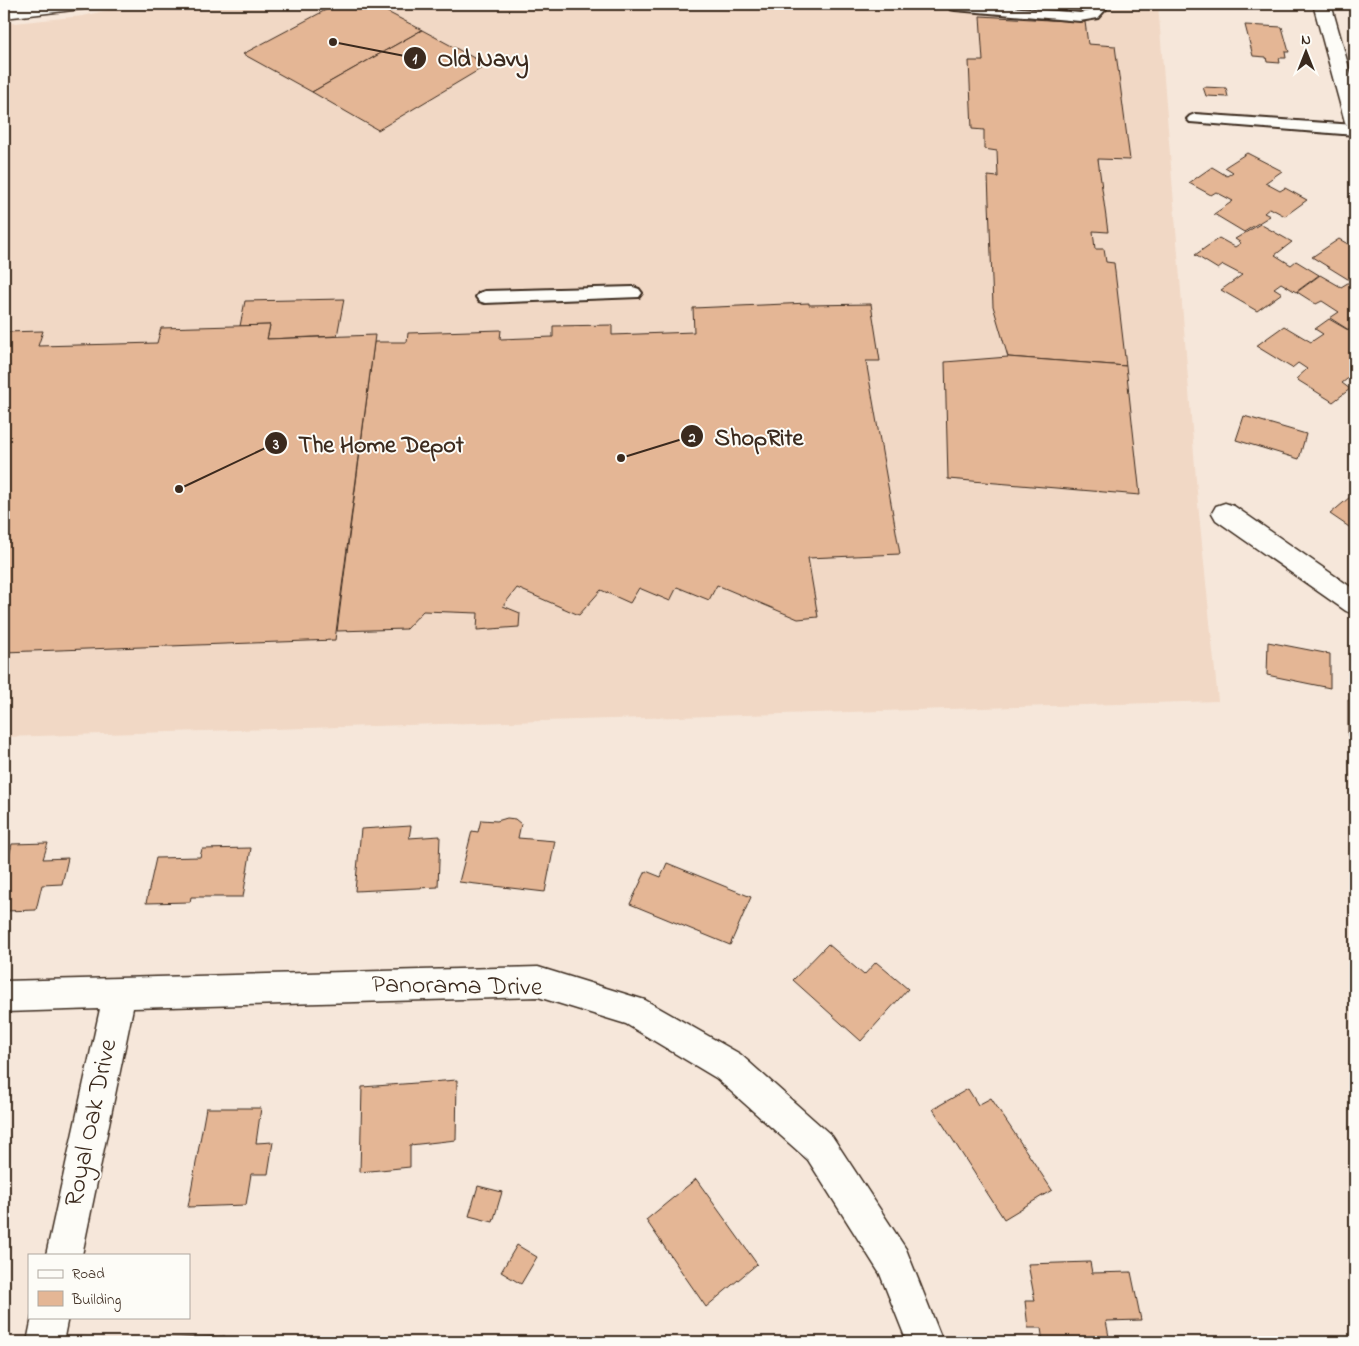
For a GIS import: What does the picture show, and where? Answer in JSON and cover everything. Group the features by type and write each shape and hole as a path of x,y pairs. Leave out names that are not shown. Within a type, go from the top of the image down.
{"street":[{"path":"4,13 82,4"},
{"path":"1322,4 1354,111"},
{"path":"1225,513 1355,604"},
{"name":"Panorama Drive","path":"4,996 538,982 634,1012 728,1066 820,1148 893,1262 925,1342"},
{"name":"Royal Oak Drive","path":"64,1254 120,992"},
{"path":"45,1342 50,1318"}],"lane":[{"path":"954,6 1080,17 1093,15 1099,9 1098,4"},
{"path":"1195,120 1355,130"},
{"path":"485,297 633,293"}],"shaded area":[{"path":"133,4 1158,4 1198,504 1218,701 4,737 4,24 83,16"}],"building":[{"path":"337,4 372,4 422,30 312,92 243,54"},
{"path":"980,16 1085,22 1088,44 1115,46 1130,160 1098,159 1108,232 1093,231 1095,249 1104,249 1106,262 1114,263 1126,366 1008,357 993,306 988,176 998,177 997,151 984,149 984,130 972,129 969,61 983,61"},
{"path":"1245,25 1282,27 1289,52 1285,52 1286,58 1279,58 1280,63 1267,62 1266,57 1253,56"},
{"path":"422,30 487,65 378,130 312,92"},
{"path":"1203,87 1226,88 1228,97 1206,96"},
{"path":"1247,153 1282,171 1265,183 1280,191 1285,188 1307,200 1285,216 1270,208 1264,213 1270,216 1244,232 1214,214 1233,201 1216,192 1211,195 1189,183 1212,167 1227,176 1233,172 1225,167"},
{"path":"1260,224 1292,242 1275,255 1291,265 1296,261 1319,275 1296,292 1281,283 1274,288 1282,293 1257,311 1221,290 1242,275 1223,265 1218,269 1195,255 1219,238 1235,247 1241,243 1235,239"},
{"path":"1339,239 1355,248 1355,334 1330,318 1339,312 1322,301 1316,304 1297,292 1320,275 1341,287 1351,281 1312,257"},
{"path":"344,299 337,336 267,339 270,325 240,326 245,301"},
{"path":"809,303 809,305 871,304 880,361 866,361 900,554 808,558 818,617 798,619 717,585 709,600 677,587 670,601 639,588 630,603 601,590 579,615 517,588 503,606 520,613 519,627 477,630 478,613 423,611 406,629 337,631 374,342 407,342 408,333 501,330 500,339 553,337 553,326 612,325 612,335 694,332 693,308"},
{"path":"1329,319 1355,334 1355,373 1342,383 1350,389 1333,402 1296,379 1307,369 1298,363 1292,368 1256,346 1284,326 1311,342 1323,334 1315,329"},
{"path":"270,325 267,339 375,335 335,640 4,652 4,332 43,331 38,346 157,343 161,328"},
{"path":"1008,357 1126,366 1140,495 948,479 945,362"},
{"path":"1244,416 1306,434 1299,459 1236,440"},
{"path":"1350,497 1355,501 1355,531 1330,514"},
{"path":"1268,642 1330,654 1330,688 1267,675"},
{"path":"1348,700 1355,701 1355,737 1348,736"},
{"path":"507,818 515,819 521,824 518,838 555,841 545,892 459,882 472,831 478,832 481,820 497,821"},
{"path":"411,826 409,838 440,836 438,887 355,891 361,829"},
{"path":"48,843 43,859 68,858 62,884 42,885 36,910 4,911 4,860 8,860 12,844"},
{"path":"251,848 243,897 191,897 190,902 146,903 156,858 200,857 202,849"},
{"path":"667,863 751,897 730,945 630,904 646,871 661,877"},
{"path":"828,944 864,975 876,962 908,989 861,1041 793,980"},
{"path":"457,1080 456,1140 410,1145 410,1167 360,1172 362,1087"},
{"path":"968,1089 978,1105 991,1098 1052,1190 1004,1219 933,1109"},
{"path":"206,1108 261,1108 256,1143 273,1142 268,1174 251,1174 246,1205 188,1207"},
{"path":"696,1179 757,1264 706,1307 646,1220"},
{"path":"478,1186 502,1192 493,1222 469,1216"},
{"path":"517,1245 537,1257 521,1284 501,1272"},
{"path":"1090,1262 1092,1273 1131,1272 1141,1320 1106,1321 1110,1342 1043,1342 1041,1328 1028,1328 1025,1301 1035,1301 1028,1264"},
{"path":"225,1336 224,1342 151,1342 152,1340"}],"place":[{"name":"Old Navy","path":"333,42"},
{"name":"ShopRite","path":"621,458"},
{"name":"The Home Depot","path":"179,489"}]}
